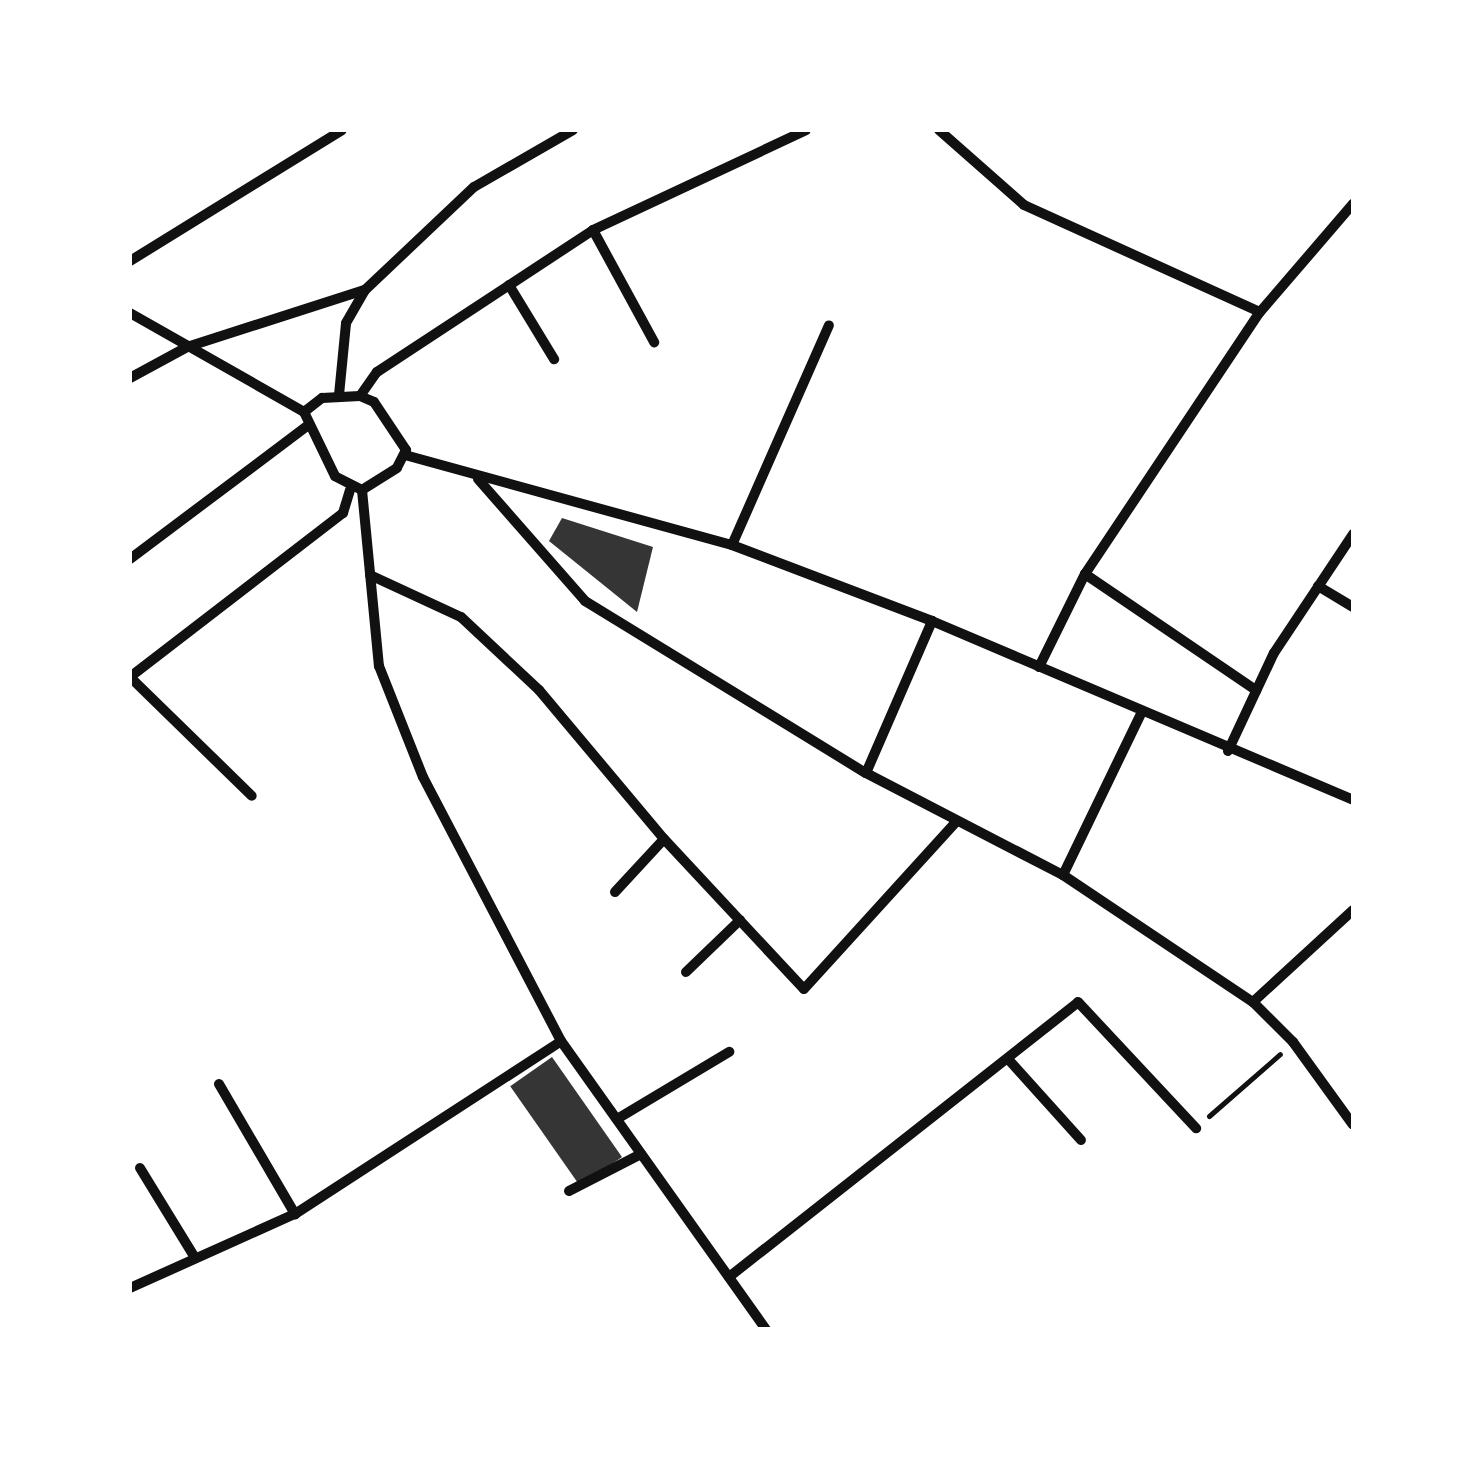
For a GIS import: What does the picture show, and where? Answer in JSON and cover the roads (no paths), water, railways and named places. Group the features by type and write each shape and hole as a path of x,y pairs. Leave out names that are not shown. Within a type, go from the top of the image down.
{"street":[{"path":"130,261 342,130"},
{"path":"339,394 346,323 365,290 474,187 573,130"},
{"path":"360,396 377,372 593,230 806,130"},
{"path":"939,130 1024,204 1260,312"},
{"path":"1039,667 1085,574 1260,312 1353,204"},
{"path":"593,230 654,342"},
{"path":"509,285 554,359"},
{"path":"130,378 187,347 365,290"},
{"path":"130,314 304,412"},
{"path":"732,545 829,325"},
{"path":"252,796 130,677 344,513 356,490 397,468 404,455 402,437 374,402 360,396 339,394 310,402 304,412 306,426 335,476 356,490 379,666 423,777 561,1041 766,1329"},
{"path":"130,559 306,426"},
{"path":"404,455 732,545 932,620 1141,714 1353,800"},
{"path":"478,478 585,601 866,773 1064,875 1254,1002 1293,1042 1353,1125"},
{"path":"1228,751 1256,690 1353,534"},
{"path":"1085,574 1256,690"},
{"path":"370,575 461,617 539,690 664,838 804,989 958,821"},
{"path":"1318,586 1353,606"},
{"path":"866,773 932,620"},
{"path":"1064,875 1141,714"},
{"path":"614,892 664,838"},
{"path":"1254,1002 1353,910"},
{"path":"686,972 740,920"},
{"path":"729,1278 1078,1002 1196,1128"},
{"path":"130,1288 194,1256 295,1214 561,1041"},
{"path":"616,1119 728,1052"},
{"path":"1008,1060 1081,1140"},
{"path":"220,1084 295,1214"},
{"path":"569,1192 642,1154"},
{"path":"140,1168 194,1256"}]}
